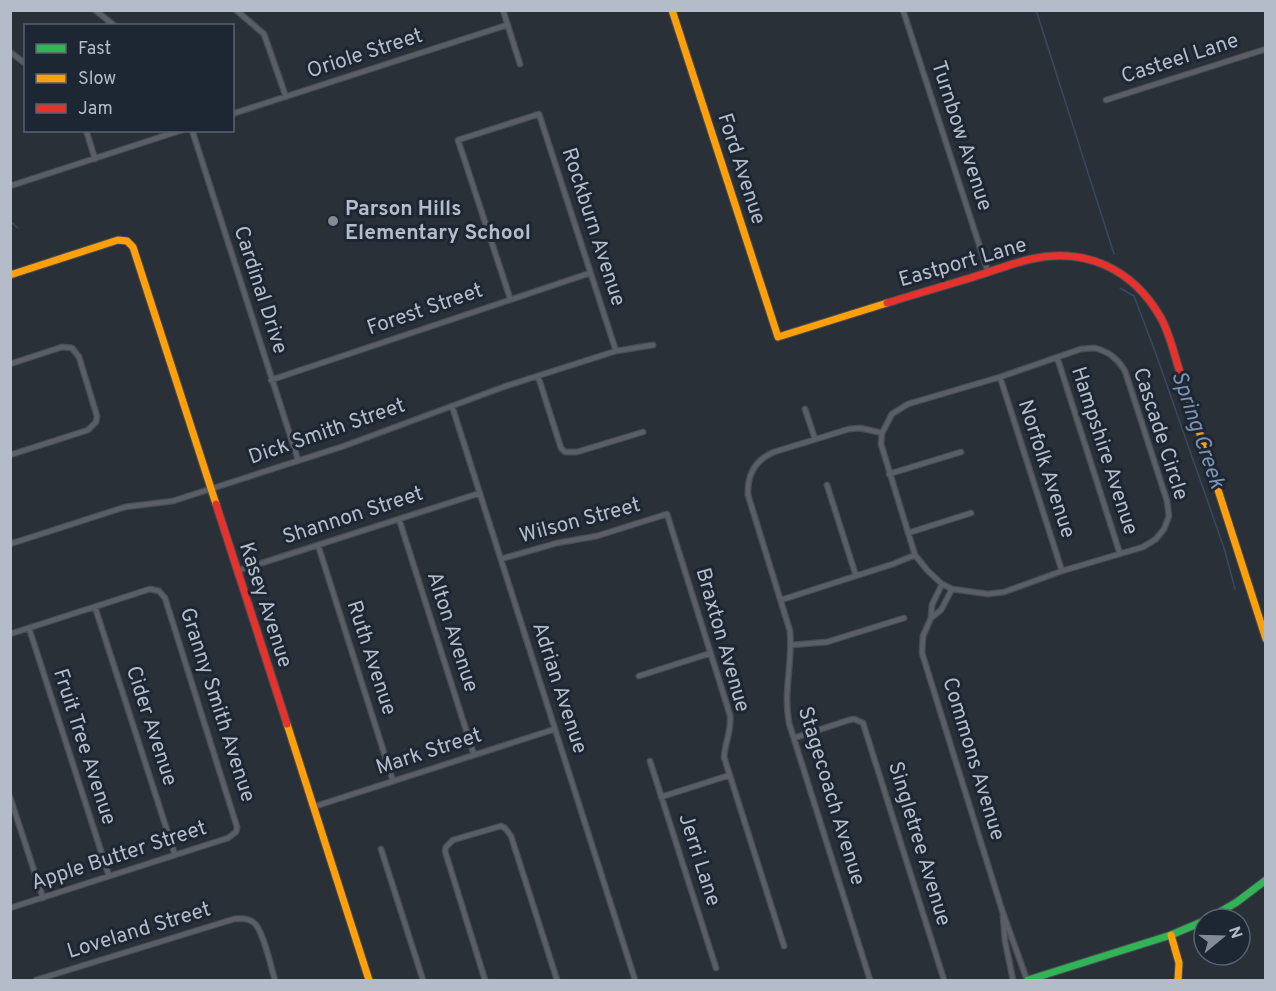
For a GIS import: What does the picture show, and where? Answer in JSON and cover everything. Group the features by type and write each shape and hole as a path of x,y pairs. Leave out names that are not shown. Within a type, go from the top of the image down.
{"street":[{"path":"95,10 112,24"},
{"path":"236,10 264,34 286,97"},
{"path":"503,10 520,64"},
{"name":"Ford Avenue","path":"672,10 778,337"},
{"name":"Turnbow Avenue","path":"903,10 988,272"},
{"name":"Oriole Street","path":"234,113 507,25"},
{"name":"Casteel Lane","path":"1106,100 1266,49"},
{"path":"10,52 24,62"},
{"name":"Rockburn Avenue","path":"510,298 458,140 539,114 615,351"},
{"path":"87,132 95,159"},
{"path":"10,186 176,132"},
{"name":"Cardinal Drive","path":"193,132 298,460"},
{"name":"Kasey Avenue","path":"10,274 118,240 127,241 133,247 369,981"},
{"name":"Eastport Lane","path":"778,337 1030,259 1072,255 1094,261 1124,274 1145,292 1163,321 1266,639"},
{"name":"Forest Street","path":"271,380 590,273"},
{"name":"Dick Smith Street","path":"10,544 125,507 166,503 344,446 538,376 615,351 652,345"},
{"path":"10,364 62,347 72,348 79,357 97,416 93,426 88,430 10,455"},
{"name":"Cascade Circle","path":"1095,348 1109,352 1119,360 1125,371 1167,501 1169,516 1164,528 1156,539 1143,547 1062,571 1004,592 988,594 952,589 942,584 915,555 881,444 886,422 899,409 1057,357 1081,349 1095,348"},
{"name":"Hampshire Avenue","path":"1057,357 1120,554"},
{"path":"538,376 561,448 565,452 577,452 643,432"},
{"name":"Norfolk Avenue","path":"1000,377 1062,571"},
{"name":"Adrian Avenue","path":"452,406 635,981"},
{"path":"805,410 815,439"},
{"name":"Stagecoach Avenue","path":"870,981 789,723 786,700 791,645 781,600 748,495 752,469 766,455 849,429 860,428 882,433"},
{"path":"889,474 961,452"},
{"path":"827,485 856,576"},
{"name":"Shannon Street","path":"237,571 480,493"},
{"path":"908,533 971,513"},
{"name":"Wilson Street","path":"501,559 544,546 597,536 667,514"},
{"name":"Braxton Avenue","path":"667,514 730,714 731,723 724,748 724,757 784,946"},
{"name":"Alton Avenue","path":"399,519 474,755"},
{"name":"Ruth Avenue","path":"318,545 393,781"},
{"path":"781,600 915,555"},
{"name":"Commons Avenue","path":"942,584 932,605 931,618 923,636 922,653 1002,910 1027,981"},
{"name":"Granny Smith Avenue","path":"95,607 150,589 159,591 165,598 237,821 236,832"},
{"name":"Commons Avenue","path":"931,618 941,610 952,589"},
{"path":"10,634 95,607"},
{"name":"Cider Avenue","path":"95,607 175,855"},
{"path":"791,645 819,644 904,618"},
{"name":"Fruit Tree Avenue","path":"29,628 109,876"},
{"path":"639,676 711,653"},
{"name":"Singletree Avenue","path":"794,738 849,720 859,720 866,728 944,981"},
{"name":"Mark Street","path":"313,807 555,729"},
{"name":"Jerri Lane","path":"650,761 716,968"},
{"path":"661,797 730,775"},
{"path":"10,797 43,898"},
{"path":"485,981 445,851 453,840 496,826 505,828 512,836 557,981"},
{"name":"Apple Butter Street","path":"10,908 228,838 236,832"},
{"path":"381,849 423,981"},
{"path":"1230,907 1266,880"},
{"name":"Commons Avenue","path":"1002,910 1013,981"},
{"name":"Loveland Street","path":"36,981 234,919 244,918 252,921 260,930 275,981"},
{"path":"1027,981 1171,935 1192,926"},
{"path":"1171,935 1179,963 1178,981"}],"waterway":[{"name":"Spring Creek","path":"1036,10 1114,254"},
{"path":"10,221 18,228"},
{"name":"Spring Creek","path":"1120,288 1134,296 1224,548 1235,589"}],"traffic: fast":[{"path":"1228,907 1266,880"},
{"path":"1028,980 1171,935 1192,926"}],"traffic: slow":[{"path":"672,10 778,337 887,303"},
{"path":"10,275 118,240 127,241 133,247 216,504"},
{"path":"1182,378 1266,639"},
{"path":"287,724 369,980"},
{"path":"1171,935 1179,963 1178,980"}],"traffic: jam":[{"path":"887,303 1031,259 1051,256 1089,259 1122,275 1137,286 1150,301 1164,325 1182,378"},
{"path":"216,504 287,724"}],"place":[{"name":"Parson Hills Elementary School","path":"333,221"}]}
